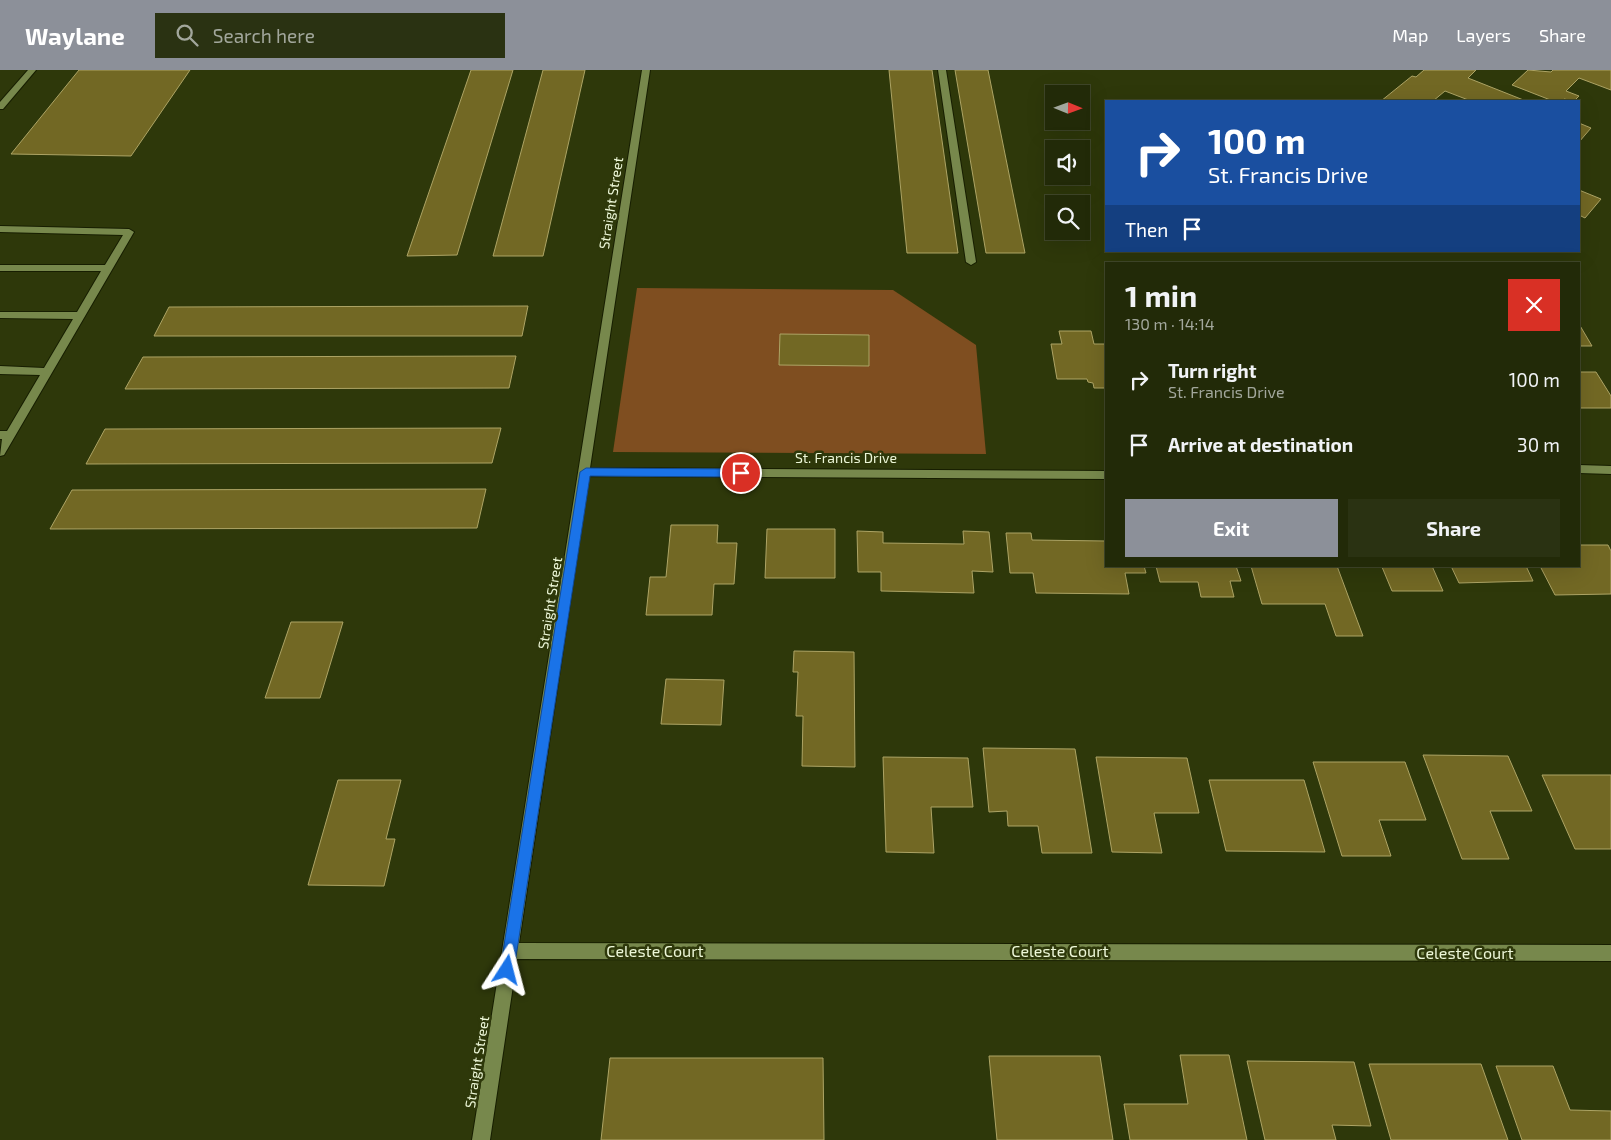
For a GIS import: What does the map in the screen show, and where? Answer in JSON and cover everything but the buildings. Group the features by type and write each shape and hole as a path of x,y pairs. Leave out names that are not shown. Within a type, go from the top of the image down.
{"street":[{"path":"0,108 32,70"},
{"name":"Straight Street","path":"481,1140 586,472 646,70"},
{"path":"942,70 971,262"},
{"path":"0,229 129,232 47,372 5,435 0,452"},
{"path":"0,268 108,268"},
{"path":"0,314 80,316"},
{"path":"0,370 47,372"},
{"path":"1580,469 1611,470"},
{"name":"St. Francis Drive","path":"586,472 1105,475"},
{"name":"Celeste Court","path":"510,951 914,950 1611,953"}],"shaded area":[{"path":"637,288 893,290 976,345 986,454 613,452"}],"route":[{"path":"507,970 586,472 741,473"}]}
